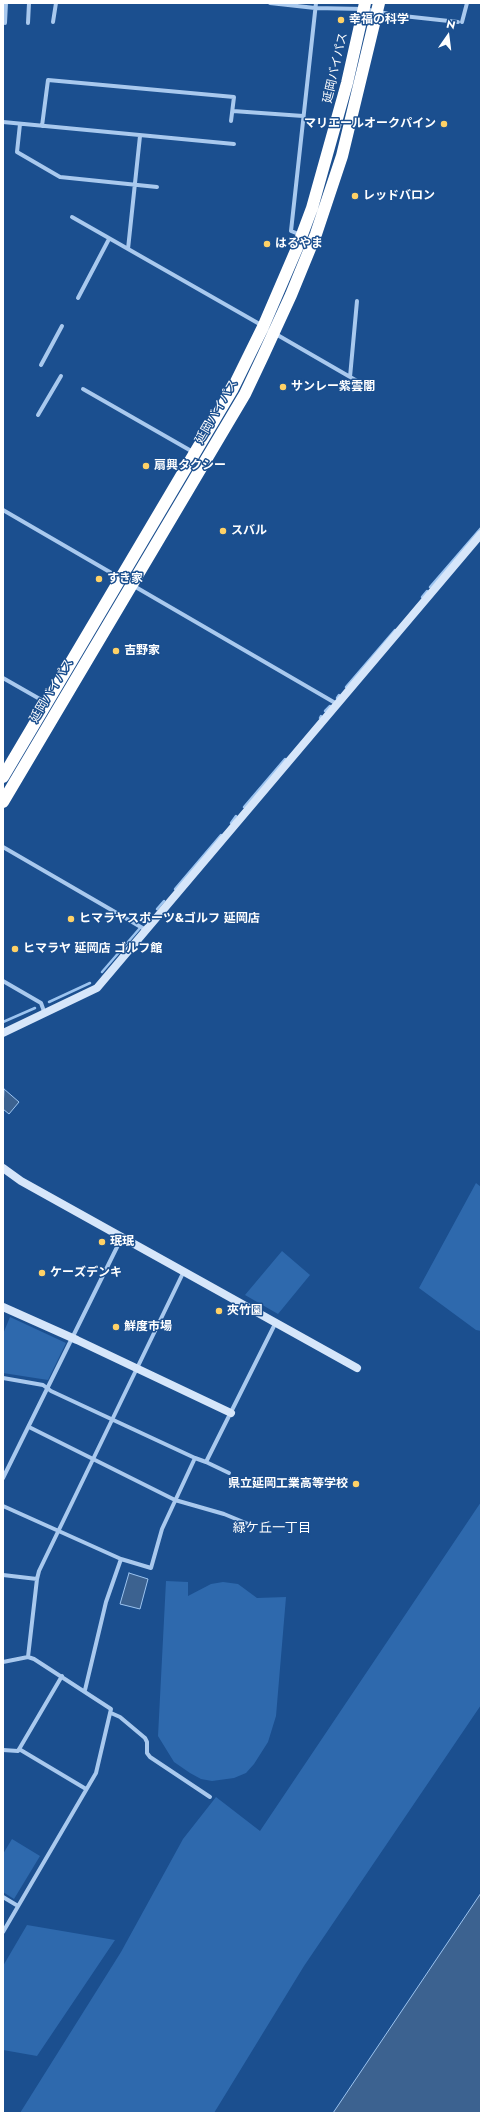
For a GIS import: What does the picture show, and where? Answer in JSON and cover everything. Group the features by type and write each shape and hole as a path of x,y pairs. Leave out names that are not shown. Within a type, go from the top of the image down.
{"highway":[{"name":"延岡バイパス","path":"3,802 126,582 195,454 232,390 308,238 348,83 365,6"},
{"name":"延岡バイパス","path":"3,777 47,703 126,582 245,394 274,333 308,238 342,156 378,8"}],"street":[{"path":"5,22 6,3"},
{"path":"28,22 30,3"},
{"path":"54,22 56,3"},
{"path":"270,3 365,6 460,22 467,3"},
{"path":"308,238 291,231 315,5"},
{"path":"42,126 48,80 234,97 231,121"},
{"path":"233,110 303,116"},
{"path":"3,122 234,144"},
{"path":"20,124 17,152 60,177 158,187"},
{"path":"128,249 140,136"},
{"path":"72,217 263,326"},
{"path":"78,298 109,239"},
{"path":"350,377 357,302"},
{"path":"41,365 62,326"},
{"path":"274,333 364,385"},
{"path":"38,415 61,376"},
{"path":"83,389 195,454"},
{"path":"3,510 337,704"},
{"path":"3,1034 97,988 481,534"},
{"path":"3,678 47,703"},
{"path":"3,847 146,930"},
{"path":"3,981 41,1003 45,1014"},
{"path":"3,1168 20,1181 358,1368"},
{"path":"3,1478 122,1237"},
{"path":"28,1657 39,1571 184,1271"},
{"path":"3,1307 138,1368 231,1413"},
{"path":"206,1462 276,1322"},
{"path":"3,1378 48,1388 51,1391 229,1473"},
{"path":"28,1427 175,1500 224,1514 253,1526"},
{"path":"3,1506 121,1559 151,1568 162,1530 195,1458"},
{"path":"85,1690 106,1602 121,1559"},
{"path":"3,1575 37,1579"},
{"path":"3,1662 28,1657 85,1690 111,1709 96,1773 3,1932"},
{"path":"19,1749 62,1676"},
{"path":"111,1713 120,1717 145,1738 147,1742 147,1753 150,1757 210,1797"},
{"path":"3,1750 19,1749 86,1789"},
{"path":"3,1897 18,1906"}],"shaded area":[{"path":"4,1089 19,1102 9,1114 3,1109"},
{"path":"476,1183 481,1187 481,1331 476,1330 419,1288"},
{"path":"282,1251 310,1275 278,1314 245,1295"},
{"path":"10,1317 66,1343 48,1380 3,1373 3,1334"},
{"path":"481,1502 481,1705 304,1966 214,2113 20,2113 121,1952 183,1839 216,1797 260,1831"},
{"path":"129,1573 148,1579 140,1609 120,1604"},
{"path":"166,1581 188,1582 188,1596 211,1584 223,1582 238,1584 257,1598 286,1597 276,1716 268,1742 254,1764 246,1773 234,1778 212,1781 201,1779 190,1773 174,1762 158,1736"},
{"path":"12,1839 40,1856 14,1899 3,1892 3,1854"},
{"path":"481,1893 481,2113 333,2113"},
{"path":"27,1925 115,1940 37,2056 3,2050 3,1966"}],"waterway":[{"path":"430,587 481,528"},
{"path":"422,597 427,591"},
{"path":"346,687 395,630"},
{"path":"325,711 330,706"},
{"path":"244,807 285,759"},
{"path":"231,823 236,816"},
{"path":"175,889 221,835"},
{"path":"157,909 164,901"},
{"path":"102,972 140,928"},
{"path":"49,1002 90,983"},
{"path":"3,1022 35,1008"}],"place":[{"name":"幸福の科学","path":"341,20"},
{"name":"マリエールオークパイン","path":"444,124"},
{"name":"レッドバロン","path":"355,196"},
{"name":"はるやま","path":"267,244"},
{"name":"サンレー紫雲閣","path":"283,387"},
{"name":"扇興タクシー","path":"146,466"},
{"name":"スバル","path":"223,531"},
{"name":"すき家","path":"99,579"},
{"name":"吉野家","path":"116,651"},
{"name":"ヒマラヤスポーツ&ゴルフ 延岡店","path":"71,919"},
{"name":"ヒマラヤ 延岡店 ゴルフ館","path":"15,949"},
{"name":"珉珉","path":"102,1242"},
{"name":"ケーズデンキ","path":"42,1273"},
{"name":"夾竹園","path":"219,1311"},
{"name":"鮮度市場","path":"116,1327"},
{"name":"県立延岡工業高等学校","path":"356,1484"}],"district":[{"name":"緑ケ丘一丁目","path":"272,1529"}]}
